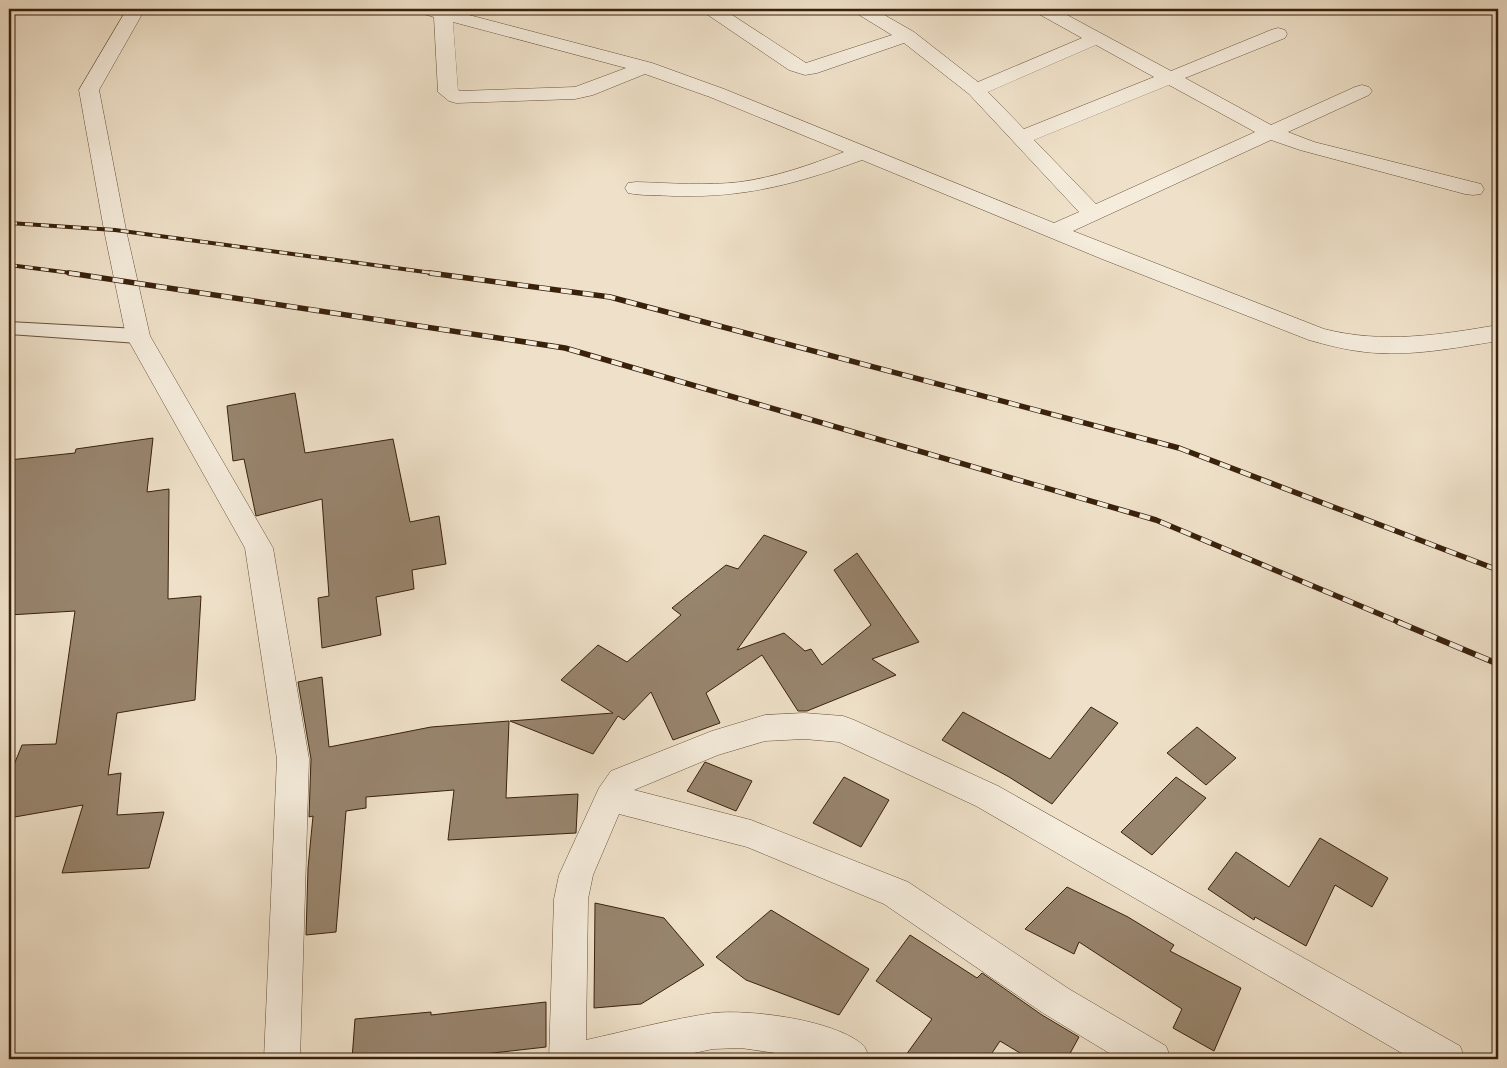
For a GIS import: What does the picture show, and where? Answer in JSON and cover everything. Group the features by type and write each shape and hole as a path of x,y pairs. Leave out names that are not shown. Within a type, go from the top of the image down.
{"street":[{"path":"136,9 89,90 115,230 138,336 258,548 293,758 282,1059"},
{"path":"711,9 796,66 806,69 817,67 907,36"},
{"path":"862,9 907,36 976,90 1023,137 1093,214"},
{"path":"1043,9 1271,132 1307,146 1473,189"},
{"path":"645,67 594,88 575,93 456,97 448,92 434,12 645,67 717,93 1055,231 1317,335 1346,343 1400,347 1498,333"},
{"path":"1023,137 1278,34"},
{"path":"976,90 1097,38"},
{"path":"1055,231 1362,91"},
{"path":"636,188 730,189 754,186 784,180 863,152"},
{"path":"567,1059 571,899 576,875 610,798 622,781 638,772 712,744 766,728 804,726 843,729 987,796 1447,1059"},
{"path":"610,798 751,834 896,893 1056,1001 1153,1059"},
{"path":"582,1059 713,1031 741,1030 809,1039 828,1045 851,1059"}],"lane":[{"path":"9,328 138,336"}],"building":[{"path":"295,393 305,453 393,439 410,522 439,516 446,564 412,570 414,589 376,597 381,635 322,648 318,598 329,596 322,499 256,516 244,459 233,461 227,406"},
{"path":"153,438 147,492 169,489 168,599 201,596 195,700 117,713 108,775 121,773 117,815 164,812 149,868 62,873 83,805 9,818 9,777 22,745 56,744 75,611 9,615 9,460 75,453 76,449"},
{"path":"764,535 807,552 737,650 784,633 805,651 811,649 822,665 871,625 834,570 857,553 919,642 872,659 896,675 807,711 798,711 762,655 706,693 720,723 673,740 651,692 624,720 618,716 593,754 510,721 613,713 561,680 598,645 627,662 681,615 672,608 726,565 738,569"},
{"path":"322,677 329,747 431,727 509,721 506,798 578,794 576,833 448,840 454,790 366,797 366,808 346,811 336,932 306,935 308,868 313,816 309,817 311,759 298,682"},
{"path":"1091,707 1118,723 1052,804 1009,777 942,740 963,712 1050,759"},
{"path":"1197,727 1236,758 1206,785 1167,753"},
{"path":"705,762 752,781 736,811 687,791"},
{"path":"844,777 889,800 861,847 813,823"},
{"path":"1176,777 1206,798 1152,855 1121,832"},
{"path":"1320,838 1388,878 1372,907 1335,885 1306,946 1255,917 1254,920 1208,889 1236,852 1289,887"},
{"path":"1067,887 1128,917 1174,945 1170,951 1241,988 1214,1051 1173,1028 1182,1009 1079,942 1074,954 1025,929"},
{"path":"595,903 664,918 704,965 641,1004 594,1008"},
{"path":"771,910 869,969 839,1015 746,980 716,957"},
{"path":"910,935 977,978 982,973 1042,1015 1079,1037 1067,1059 1030,1059 1000,1041 988,1059 903,1059 932,1019 876,981"},
{"path":"546,1002 546,1047 440,1059 352,1059 355,1019 431,1012 431,1015"}],"railway":[{"path":"9,223 115,230 440,274"},
{"path":"9,265 79,274"},
{"path":"69,273 565,348 1156,520 1401,623"},
{"path":"430,273 610,297 1179,448 1498,570"},
{"path":"1398,622 1498,664"}]}
